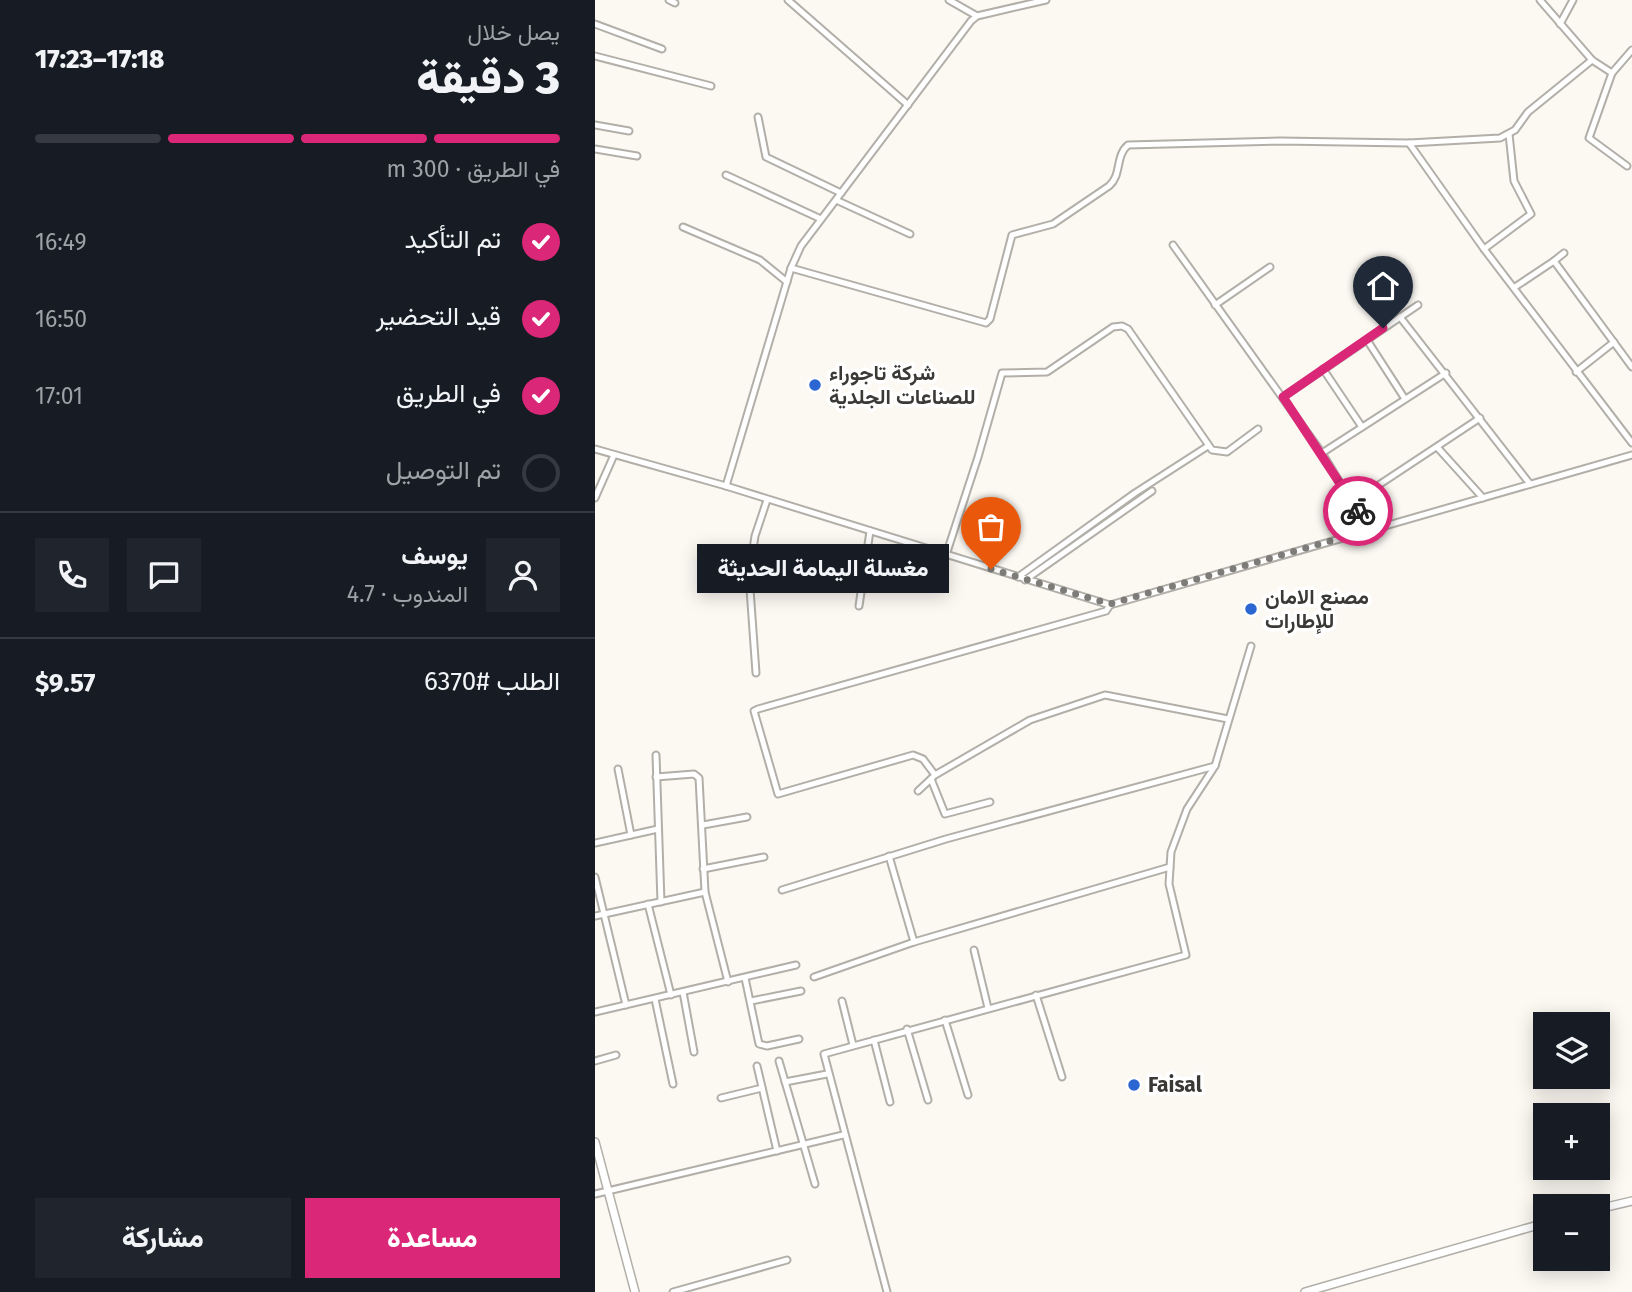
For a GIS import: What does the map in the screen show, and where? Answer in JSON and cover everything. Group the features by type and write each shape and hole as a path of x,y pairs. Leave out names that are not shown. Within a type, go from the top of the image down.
{"main road":[{"path":"595,1146 635,1292"},
{"path":"1610,1206 1632,1200"},
{"path":"1305,1292 1533,1226"}],"street":[{"path":"788,0 908,105"},
{"path":"949,0 977,16"},
{"path":"726,486 786,282 801,246 977,16 1046,0"},
{"path":"1540,0 1592,60 1612,73"},
{"path":"1560,24 1573,0"},
{"path":"595,24 662,49"},
{"path":"1627,166 1588,138 1612,73 1632,50"},
{"path":"595,56 711,86"},
{"path":"791,268 986,323 991,318 1012,234 1053,224 1109,186 1116,179 1121,154 1128,145 1280,141 1409,143 1492,139 1509,134 1528,112 1592,60"},
{"path":"758,117 766,157 841,193"},
{"path":"595,125 629,131"},
{"path":"1484,249 1531,214 1514,181 1509,134"},
{"path":"1409,143 1484,249 1632,443"},
{"path":"595,149 637,156"},
{"path":"726,175 821,219"},
{"path":"836,200 910,234"},
{"path":"683,228 760,260 786,282"},
{"path":"1173,245 1322,453 1369,530"},
{"path":"1515,287 1564,253"},
{"path":"1553,261 1632,367"},
{"path":"1216,304 1270,267"},
{"path":"1283,397 1418,305"},
{"path":"1400,317 1530,484"},
{"path":"946,555 1003,372 1047,372 1113,327 1126,327 1208,446 1216,452 1227,452 1258,429"},
{"path":"1367,340 1405,399"},
{"path":"1576,372 1614,342"},
{"path":"1323,369 1361,427"},
{"path":"1322,453 1446,373"},
{"path":"1353,502 1480,418"},
{"path":"1018,578 1135,494 1208,446"},
{"path":"1437,447 1483,498"},
{"path":"595,449 726,486 1018,578 1110,604 1632,455"},
{"path":"595,498 614,455"},
{"path":"1025,580 1152,491"},
{"path":"756,673 749,575 755,536 767,500"},
{"path":"859,606 870,531"},
{"path":"990,802 945,814 933,777 923,759 913,755 778,794 754,711 1106,611 1110,604"},
{"path":"887,1292 843,1135 824,1054 1187,955 1172,901 1170,867 1177,832 1215,766 1251,646"},
{"path":"918,791 933,777 1030,720 1105,695 1229,719"},
{"path":"656,755 661,902"},
{"path":"782,890 890,856 1215,766"},
{"path":"618,769 631,835"},
{"path":"656,777 697,775 703,825 705,892 728,982"},
{"path":"703,825 747,817"},
{"path":"595,843 658,829"},
{"path":"890,856 914,942"},
{"path":"703,869 764,857"},
{"path":"814,977 914,942 1170,867"},
{"path":"595,877 626,1005"},
{"path":"595,916 705,892"},
{"path":"648,904 671,995"},
{"path":"974,950 988,1008"},
{"path":"595,1012 796,965"},
{"path":"745,978 759,1044 767,1046 799,1039"},
{"path":"751,1001 801,991"},
{"path":"683,992 694,1052"},
{"path":"1036,995 1062,1077"},
{"path":"655,999 673,1084"},
{"path":"842,1001 853,1045"},
{"path":"945,1020 968,1095"},
{"path":"908,1029 928,1100"},
{"path":"874,1040 890,1102"},
{"path":"595,1061 616,1055"},
{"path":"779,1061 815,1184"},
{"path":"757,1066 777,1151"},
{"path":"785,1082 827,1074"},
{"path":"721,1098 762,1088"},
{"path":"595,1194 843,1135"},
{"path":"673,1292 787,1260"}],"way so far":[{"path":"991,569 1110,604 1369,530 1358,511"}],"place":[{"name":"شركة تاجوراء للصناعات الجلدية","path":"815,385"},
{"name":"مغسلة اليمامة الحديثة","path":"991,569"},
{"name":"مصنع الامان للإطارات","path":"1251,609"},
{"name":"Faisal","path":"1134,1085"}],"route":[{"path":"1358,511 1283,397 1383,328"}]}
